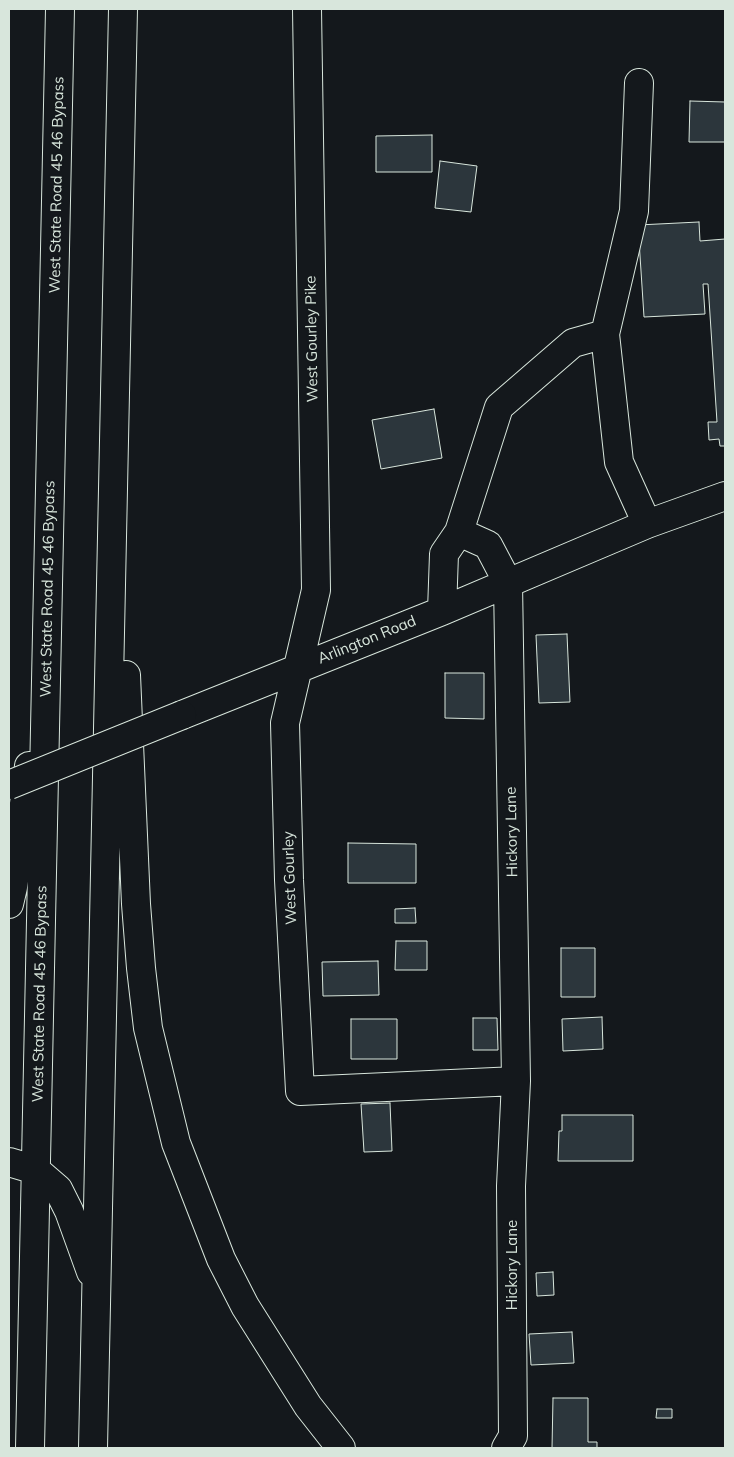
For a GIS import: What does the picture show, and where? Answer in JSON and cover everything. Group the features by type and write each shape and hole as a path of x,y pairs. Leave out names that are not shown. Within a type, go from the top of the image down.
{"main road":[{"name":"West State Road 45 46 Bypass","path":"30,1448 60,9"},
{"path":"93,1448 123,9"},
{"name":"West Gourley Pike","path":"299,667 316,590 307,9"},
{"path":"639,83 634,211 604,334 619,462 648,524"},
{"path":"442,611 444,554 459,532 500,407 573,344 604,334"},
{"path":"115,409 136,904 148,1028 176,1143 221,1259 245,1306 276,1356 308,1406 341,1448"},
{"name":"Arlington Road","path":"9,785 442,611 648,524 725,496"},
{"path":"459,532 488,545 508,583"},
{"name":"Hickory Lane","path":"506,1448 513,1436 511,1186 516,1081 508,583"},
{"path":"9,904 20,844 48,613"},
{"name":"West Gourley","path":"299,667 285,723 289,880 300,1091 516,1081"},
{"path":"9,1162 36,1170 58,1189 69,1211 96,1285"}],"building":[{"path":"690,101 725,102 725,142 689,142"},
{"path":"432,135 432,172 376,172 376,136"},
{"path":"440,161 477,166 471,212 435,208"},
{"path":"699,222 700,241 725,239 725,446 720,446 719,439 709,440 708,422 717,422 708,284 703,284 705,314 644,317 638,225"},
{"path":"434,409 442,458 381,469 372,420"},
{"path":"567,634 570,702 539,703 536,635"},
{"path":"445,673 484,673 484,719 445,718"},
{"path":"348,843 416,844 416,883 348,883"},
{"path":"415,908 416,923 395,923 395,909"},
{"path":"396,941 427,941 427,970 395,970"},
{"path":"561,948 595,948 595,997 561,997"},
{"path":"378,961 379,995 323,996 322,962"},
{"path":"602,1017 603,1049 563,1051 562,1019"},
{"path":"473,1018 497,1018 498,1050 473,1050"},
{"path":"351,1019 397,1019 397,1059 351,1059"},
{"path":"390,1103 392,1151 364,1152 361,1104"},
{"path":"562,1115 633,1115 633,1161 558,1161 559,1131 562,1131"},
{"path":"553,1272 554,1295 537,1296 536,1273"},
{"path":"572,1332 574,1363 531,1365 529,1334"},
{"path":"553,1398 588,1398 588,1442 597,1442 597,1448 552,1448"},
{"path":"657,1409 672,1409 672,1418 656,1418"}]}
